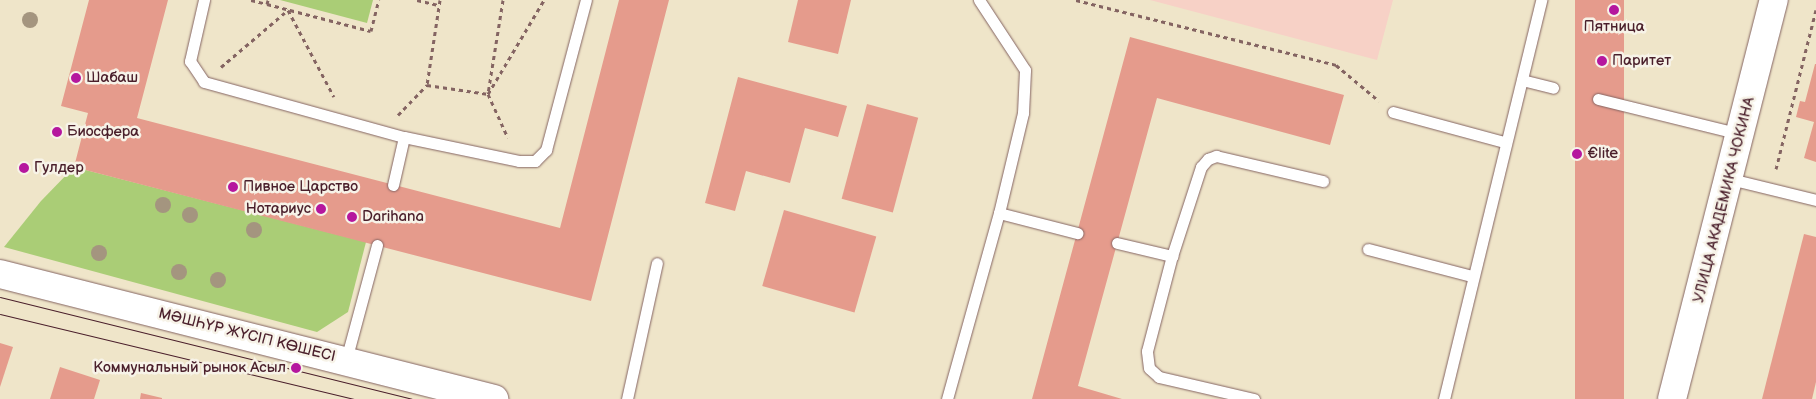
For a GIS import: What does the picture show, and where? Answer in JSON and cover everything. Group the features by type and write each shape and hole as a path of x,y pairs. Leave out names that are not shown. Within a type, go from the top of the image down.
{"street":[{"name":"УЛИЦА АКАДЕМИКА ЧОКИНА","path":"1672,399 1730,179 1774,0"},
{"name":"МӘШҺҮР ЖҮСІП КӨШЕСІ","path":"0,274 346,360 494,399"}],"lane":[{"path":"204,0 190,61 204,82 404,137 519,161 535,161 546,150 586,0"},
{"path":"947,399 999,213 1023,113 1025,70 979,0"},
{"path":"1444,399 1504,142 1522,80 1541,0"},
{"path":"1522,80 1553,88"},
{"path":"1598,99 1741,134"},
{"path":"1392,112 1504,142"},
{"path":"393,185 404,137"},
{"path":"1254,399 1159,377 1149,368 1147,351 1172,256 1201,166 1208,159 1216,156 1323,181"},
{"path":"1730,179 1816,200"},
{"path":"999,213 1077,233"},
{"path":"1117,243 1172,256"},
{"path":"346,360 377,245"},
{"path":"1368,249 1472,276"},
{"path":"627,399 657,263"}],"path":[{"path":"251,0 268,2 288,10 371,31 379,0"},
{"path":"417,0 439,5"},
{"path":"384,131 427,85 440,0"},
{"path":"503,0 488,94 519,161"},
{"path":"488,94 544,0"},
{"path":"1076,0 1336,65 1392,112"},
{"path":"204,82 288,10"},
{"path":"288,10 348,122"},
{"path":"1771,190 1816,10"},
{"path":"427,85 488,94"}],"shaded area":[{"path":"1150,0 1393,0 1377,60"}],"green space":[{"path":"280,0 373,0 367,23"},
{"path":"74,167 366,242 348,312 317,332 4,247 41,201"}],"building":[{"path":"89,0 168,0 137,118 560,228 619,0 669,0 591,301 74,167 88,113 61,106"},
{"path":"798,0 851,0 838,54 788,42"},
{"path":"1575,0 1624,0 1624,399 1575,399"},
{"path":"1130,37 1344,95 1330,145 1157,98 1078,386 1122,399 1032,399"},
{"path":"1815,64 1816,162 1804,158 1814,122 1796,117 1800,101 1805,102"},
{"path":"738,77 847,106 838,137 805,128 790,183 746,171 735,211 705,203"},
{"path":"867,104 918,118 893,212 842,199"},
{"path":"784,210 876,236 855,312 762,286"},
{"path":"1804,234 1816,237 1816,382 1812,399 1762,399"},
{"path":"0,343 13,347 0,387"},
{"path":"60,367 100,380 94,399 50,399"},
{"path":"141,393 162,398 162,399 140,399"}],"tram line":[{"path":"0,297 412,399"},
{"path":"0,314 354,399"}],"place":[{"name":"Пятница","path":"1614,10"},
{"name":"Паритет","path":"1602,61"},
{"name":"Шабаш","path":"76,78"},
{"name":"Биосфера","path":"57,132"},
{"name":"€lite","path":"1577,154"},
{"name":"Гулдер","path":"24,168"},
{"name":"Пивное Царство","path":"233,187"},
{"name":"Нотариус","path":"321,209"},
{"name":"Darihana","path":"352,217"},
{"name":"Коммунальный рынок Асыл","path":"296,368"}]}
